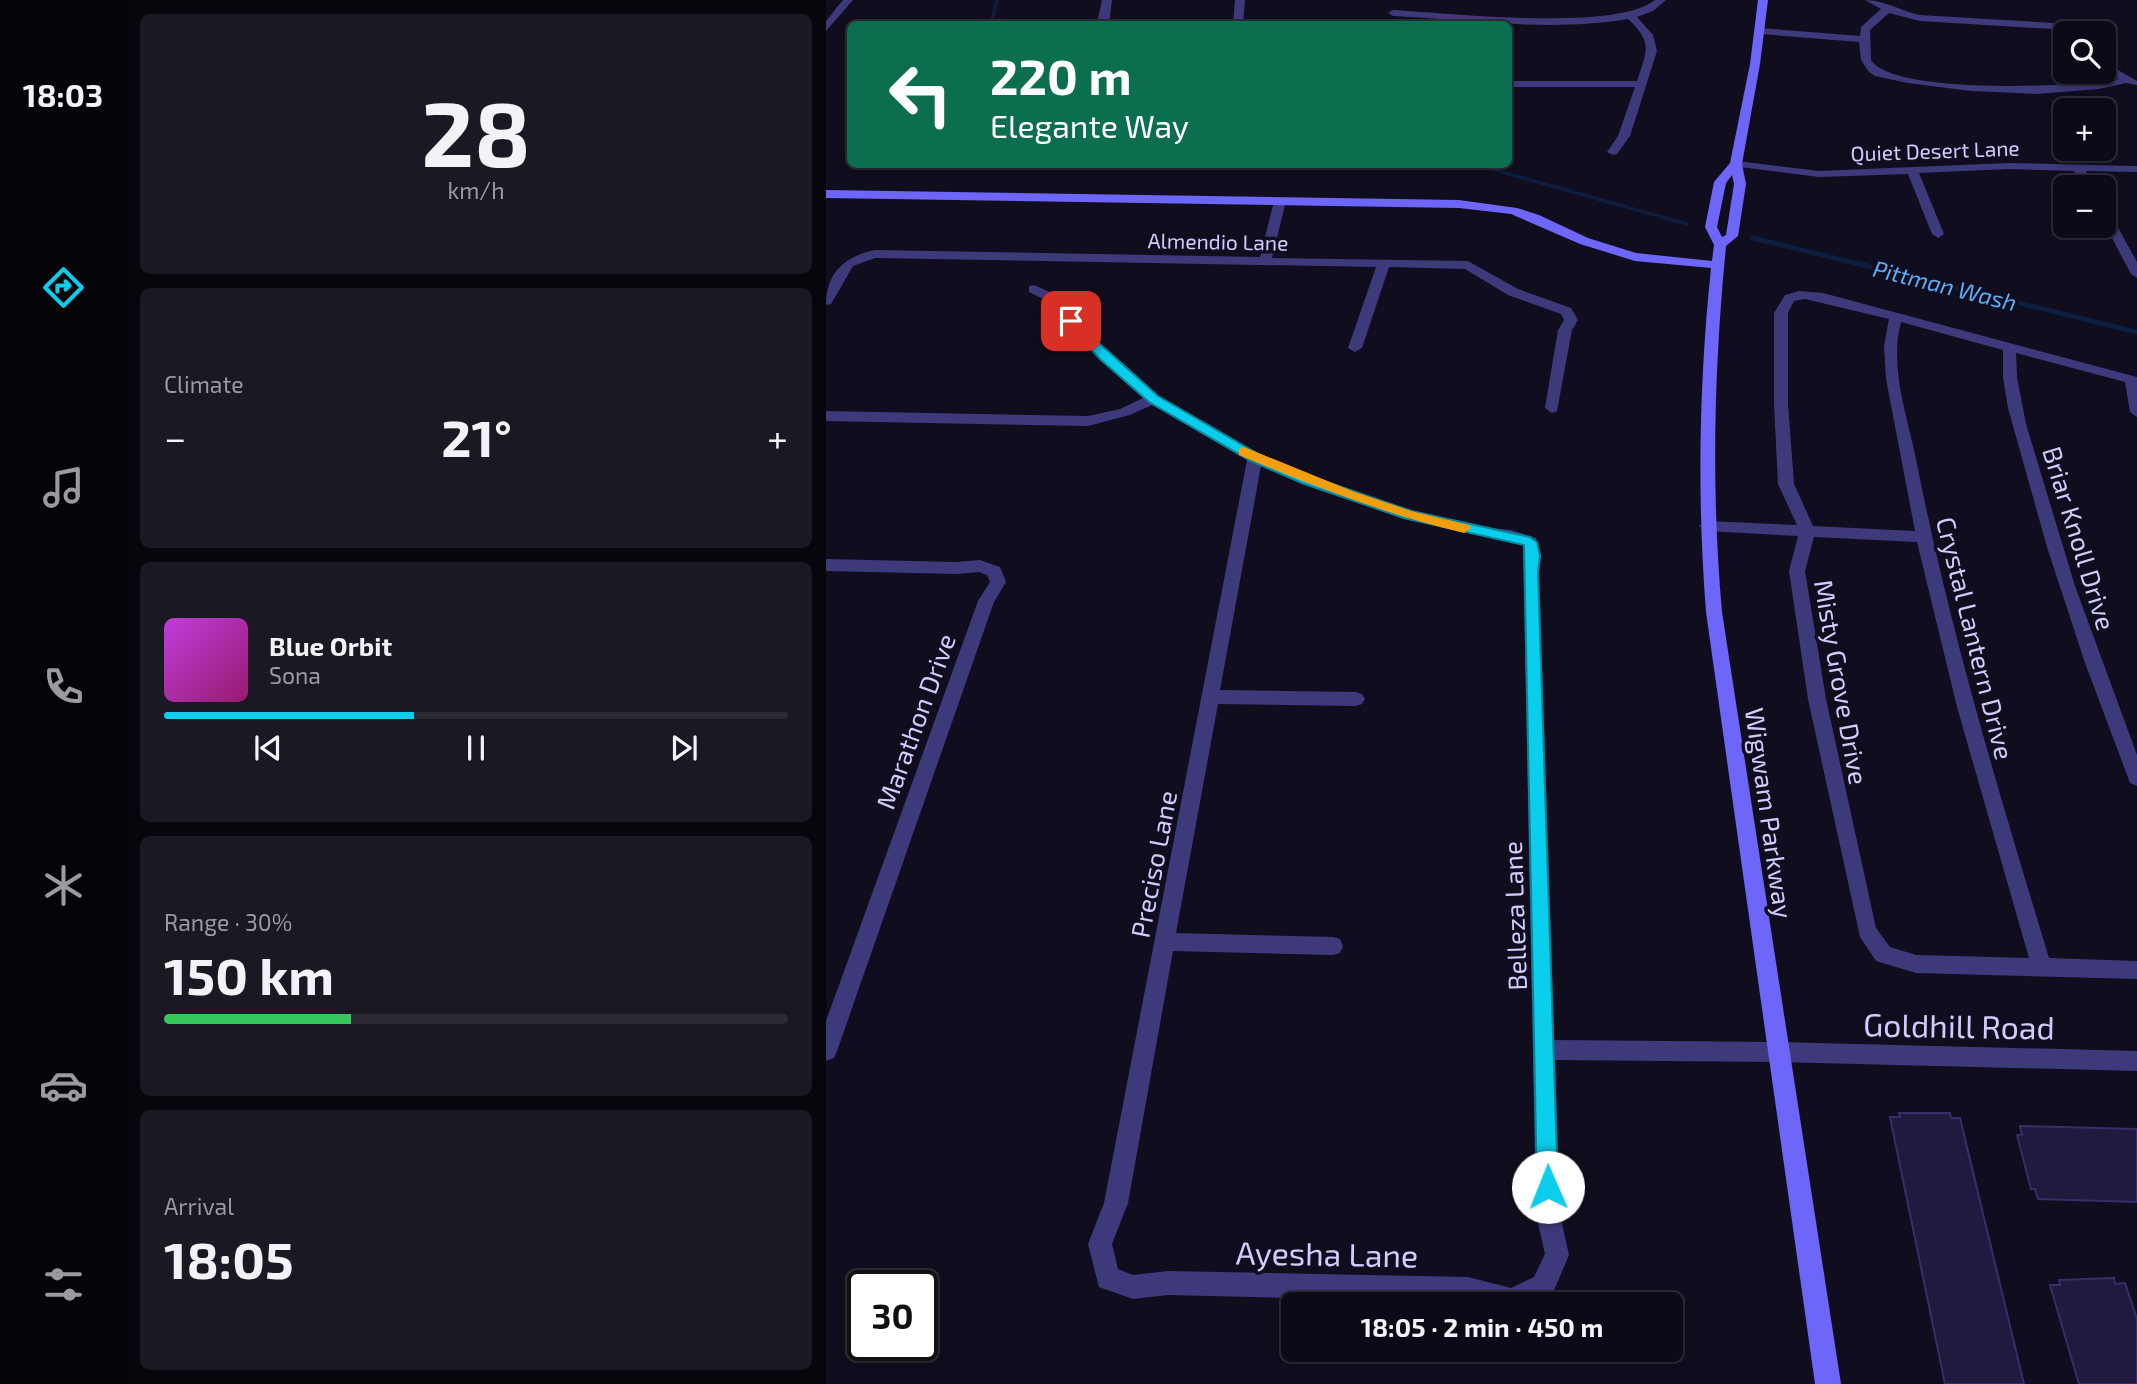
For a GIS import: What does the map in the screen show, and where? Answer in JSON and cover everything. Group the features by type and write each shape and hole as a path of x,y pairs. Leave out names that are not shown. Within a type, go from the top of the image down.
{"main road":[{"name":"Wigwam Parkway","path":"1720,246 1732,236 1740,184 1736,163 1760,31 1763,0"},
{"name":"Wigwam Parkway","path":"1736,163 1720,182 1712,227 1720,246 1710,343 1707,526 1714,612 1828,1384"},
{"path":"826,194 1489,206 1535,218 1584,241 1635,257 1718,265"}],"street":[{"path":"827,25 848,0"},
{"path":"1102,21 1107,0"},
{"path":"1238,21 1240,0"},
{"path":"1388,21 1397,0"},
{"path":"1393,13 1515,20 1605,20 1650,9 1661,0"},
{"path":"1870,0 1887,9 1920,19 2053,26"},
{"path":"1887,9 1865,29 1864,58 1868,68 1896,78 2034,90 2084,90 2132,82"},
{"path":"1613,152 1624,136 1652,51 1648,32 1630,16"},
{"path":"1760,31 1864,39"},
{"path":"2116,72 2132,82"},
{"path":"1512,84 1642,84"},
{"name":"Quiet Desert Lane","path":"1736,163 1819,174 2008,166 2137,169"},
{"path":"2078,167 2082,175"},
{"path":"1912,169 1938,234"},
{"path":"1265,261 1280,201"},
{"path":"2116,235 2137,274"},
{"name":"Almendio Lane","path":"826,301 843,267 858,256 875,254 1468,265 1513,292 1566,311 1571,320 1565,330 1552,408"},
{"path":"1355,348 1384,263"},
{"path":"1034,289 1056,300 1089,341 1153,399 1255,458"},
{"path":"1808,531 1786,484 1781,404 1781,313 1783,302 1791,296 1818,296 2134,380 2137,412"},
{"name":"Crystal Lantern Drive","path":"1896,316 1891,340 1894,371 1921,537 1961,696 2042,968"},
{"name":"Briar Knoll Drive","path":"2010,347 2008,362 2013,392 2042,506 2075,612 2137,778"},
{"path":"826,416 1088,421 1116,416 1153,399"},
{"name":"Belleza Lane","path":"1255,458 1337,491 1409,515 1530,542 1533,556 1531,572 1548,1214 1557,1255 1543,1286"},
{"name":"Preciso Lane","path":"1108,1278 1100,1244 1115,1203 1255,458"},
{"path":"1707,526 1921,537"},
{"name":"Misty Grove Drive","path":"1808,531 1799,555 1797,570 1817,699 1867,931 1883,954 1916,964 2042,968"},
{"name":"Marathon Drive","path":"826,565 956,568 980,566 994,571 998,582 986,601 826,1051"},
{"path":"1211,697 1356,699"},
{"path":"1166,942 1333,946"},
{"path":"2042,968 2137,970"},
{"name":"Goldhill Road","path":"1544,1050 1778,1052 2137,1061"},
{"name":"Ayesha Lane","path":"1108,1278 1133,1287 1168,1283 1468,1289 1511,1300 1543,1286"}],"building":[{"path":"1899,1113 1950,1113 1951,1118 1960,1118 2024,1384 1945,1384 1890,1117 1900,1117"},
{"path":"2020,1126 2137,1129 2137,1202 2038,1199 2035,1189 2031,1189 2017,1135 2022,1135"},
{"path":"2114,1278 2115,1284 2125,1283 2137,1319 2137,1384 2079,1384 2050,1285 2060,1285 2059,1280"}],"waterway":[{"name":"Pittman Wash","path":"992,21 997,0"},
{"name":"Pittman Wash","path":"1488,168 1687,224"},
{"name":"Pittman Wash","path":"1753,238 2137,332"}],"slow traffic":[{"path":"1244,452 1347,495 1409,515 1464,528"}],"route":[{"path":"1071,321 1153,399 1255,458 1347,495 1409,515 1530,542 1533,556 1531,572 1548,1187"}]}
